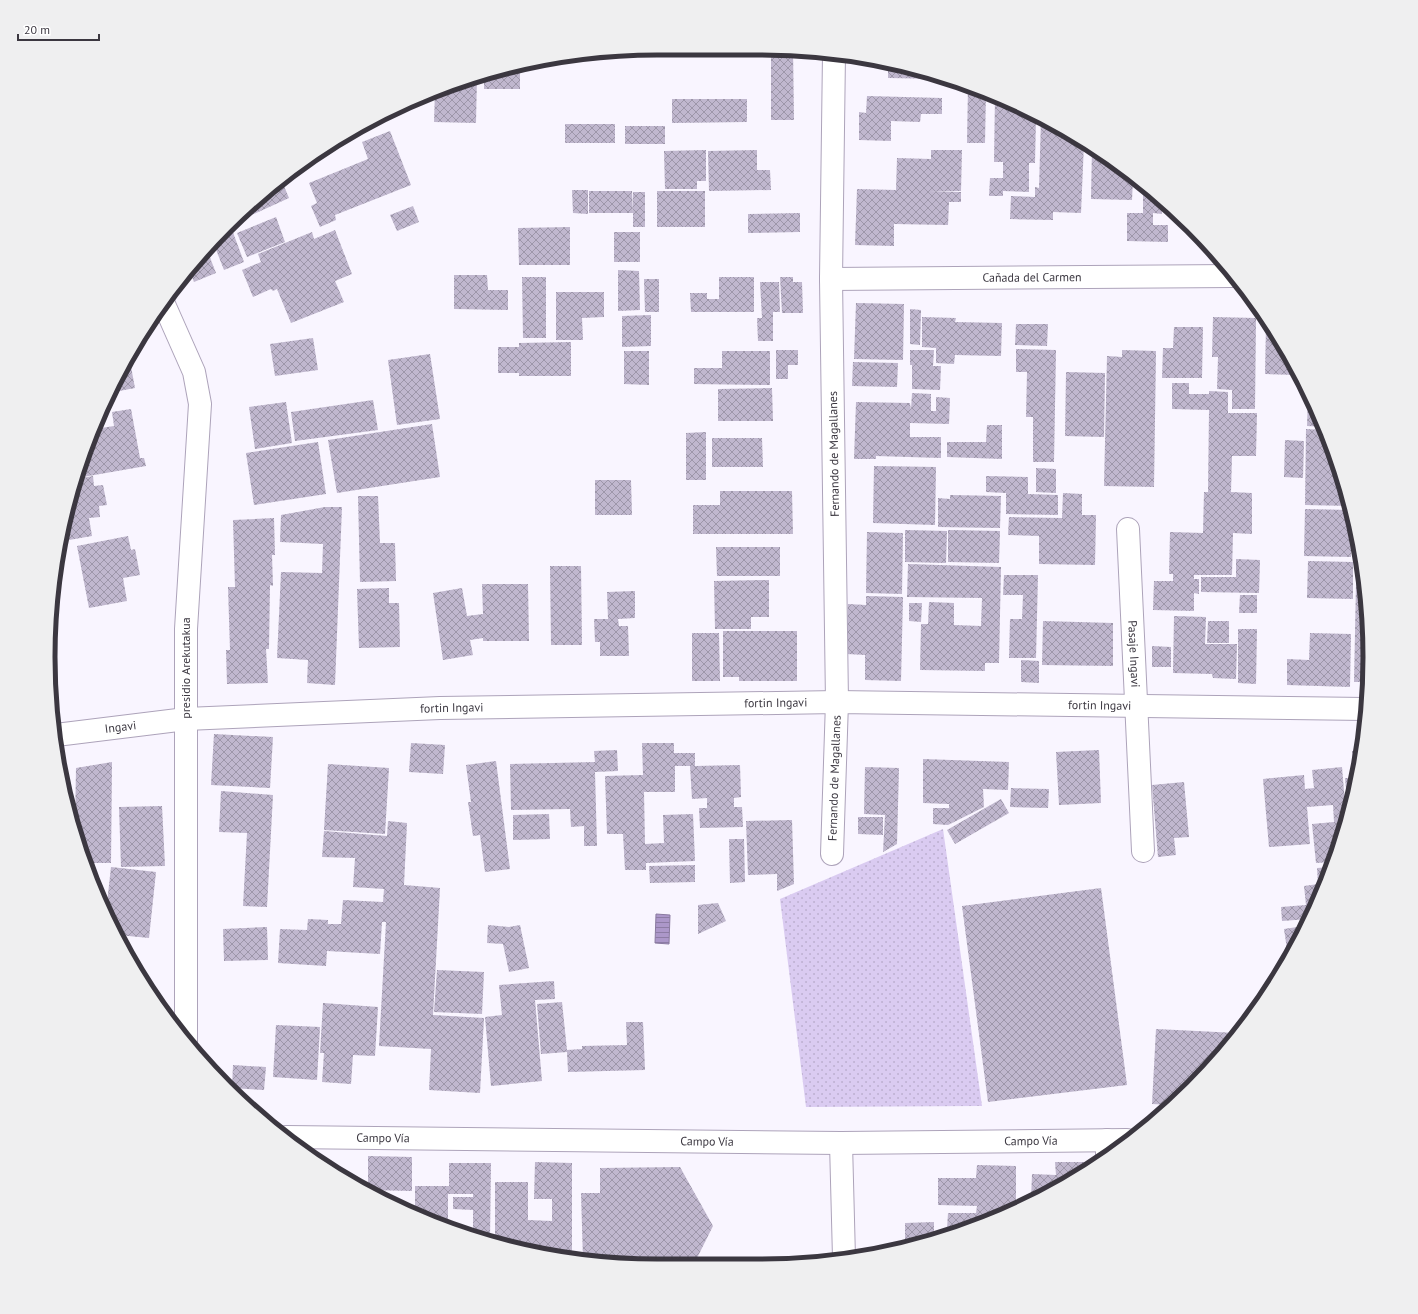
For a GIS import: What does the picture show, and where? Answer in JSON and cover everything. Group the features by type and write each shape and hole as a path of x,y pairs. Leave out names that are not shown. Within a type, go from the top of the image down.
{"street":[{"name":"Fernando de Magallanes","path":"832,854 837,702 831,279 834,59"},
{"name":"Cañada del Carmen","path":"831,279 1227,276"},
{"name":"presidio Arekutakua","path":"166,309 194,372 200,404 186,629 186,1032"},
{"name":"Pasaje Ingavi","path":"1128,529 1143,851"},
{"name":"fortin Ingavi","path":"186,720 440,708 837,702 1361,709"},
{"name":"Ingavi","path":"60,735 186,720"},
{"name":"Campo Vía","path":"294,1137 1112,1146"},
{"path":"841,1143 844,1253"}],"shaded area":[{"path":"943,829 982,1106 806,1107 780,899"},
{"path":"656,914 670,915 669,944 655,943"}],"building":[{"path":"771,55 793,56 794,120 771,120"},
{"path":"888,69 926,79 888,78"},
{"path":"520,72 520,89 484,89 484,81"},
{"path":"477,83 476,123 434,122 435,98"},
{"path":"968,92 986,99 985,143 967,143"},
{"path":"867,96 942,98 942,114 921,114 920,122 891,121 891,141 859,140 859,112 866,113"},
{"path":"672,99 747,99 747,122 672,123"},
{"path":"995,103 1020,114 1020,116 1026,116 1036,122 1035,163 1029,163 1029,192 1003,191 1003,196 989,196 990,178 1003,178 1003,162 994,162"},
{"path":"565,124 615,124 615,143 565,143"},
{"path":"1041,125 1084,149 1081,213 1053,212 1053,220 1010,219 1011,196 1035,197 1035,187 1039,188"},
{"path":"625,126 665,126 665,144 625,144"},
{"path":"390,131 411,185 335,215 336,220 320,227 311,206 317,203 309,183 368,159 362,142"},
{"path":"706,150 706,181 697,181 697,189 665,189 664,151"},
{"path":"757,150 757,170 770,170 771,190 709,191 708,151"},
{"path":"931,150 962,150 961,191 930,191 961,192 961,202 949,202 948,225 894,224 894,246 855,245 857,189 896,190 897,158 931,159"},
{"path":"1092,154 1133,184 1132,200 1091,199"},
{"path":"284,185 289,198 245,218"},
{"path":"572,190 588,190 588,214 573,213"},
{"path":"589,191 632,191 633,213 589,213"},
{"path":"657,191 705,191 705,227 657,227"},
{"path":"633,192 645,192 645,227 633,227"},
{"path":"1143,192 1162,208 1162,214 1153,213 1153,225 1168,225 1168,242 1127,241 1127,213 1143,213"},
{"path":"413,206 419,222 397,231 390,215"},
{"path":"800,213 800,232 748,233 748,214"},
{"path":"276,217 285,242 247,257 237,233"},
{"path":"570,227 570,265 519,265 518,228"},
{"path":"232,230 244,262 224,270 215,248"},
{"path":"335,230 352,274 335,281 344,302 291,323 277,289 273,291 271,289 253,297 242,270 261,262 258,254 312,232 314,239"},
{"path":"614,232 640,232 640,262 614,262"},
{"path":"208,255 216,273 194,282 192,276"},
{"path":"618,270 639,271 640,310 618,311"},
{"path":"454,275 487,275 488,290 508,290 508,310 454,309"},
{"path":"522,277 546,277 546,338 523,338"},
{"path":"719,277 754,277 754,312 691,312 690,293 707,293 707,299 719,299"},
{"path":"780,277 793,277 793,282 802,282 803,313 782,313"},
{"path":"644,279 659,279 659,312 645,312"},
{"path":"760,282 779,282 780,312 773,312 773,341 758,341 757,318 762,318"},
{"path":"556,292 604,292 604,317 582,318 583,340 556,340"},
{"path":"856,303 904,304 903,360 854,359"},
{"path":"910,309 921,310 920,345 910,344"},
{"path":"651,315 651,346 622,347 622,316"},
{"path":"922,317 956,318 955,322 1002,323 1001,356 955,355 954,364 936,363 936,348 922,347"},
{"path":"1213,317 1256,318 1255,409 1232,409 1232,390 1217,389 1218,357 1212,357"},
{"path":"1016,324 1048,324 1047,346 1015,345"},
{"path":"1174,327 1203,327 1202,378 1162,378 1163,348 1173,348"},
{"path":"1266,329 1292,375 1265,374"},
{"path":"313,338 318,370 275,376 270,344"},
{"path":"571,342 571,376 519,376 519,373 498,373 498,347 519,347 519,343"},
{"path":"1016,349 1056,350 1054,462 1033,462 1033,417 1026,417 1027,372 1016,372"},
{"path":"776,350 798,350 798,365 788,365 788,379 776,379"},
{"path":"910,350 934,350 933,366 941,366 940,390 912,389 912,365 910,365"},
{"path":"1122,350 1156,351 1154,487 1104,486 1107,356 1122,357"},
{"path":"624,351 649,351 649,385 624,384"},
{"path":"722,351 770,351 770,385 694,384 694,368 722,368"},
{"path":"430,354 440,419 397,425 388,360"},
{"path":"853,362 898,363 897,387 852,386"},
{"path":"131,366 135,388 117,392"},
{"path":"1066,372 1105,373 1104,437 1065,436"},
{"path":"1172,383 1189,383 1189,394 1209,394 1209,391 1228,392 1228,413 1257,413 1256,456 1232,456 1231,492 1252,493 1252,534 1233,533 1232,575 1194,575 1194,579 1199,579 1199,594 1194,593 1194,611 1153,610 1154,581 1173,581 1173,574 1169,574 1170,532 1203,533 1204,492 1208,492 1209,410 1172,409"},
{"path":"772,388 773,421 718,421 718,389"},
{"path":"912,393 931,394 931,411 936,411 936,397 950,398 949,424 910,423 910,437 941,437 941,458 876,456 876,459 854,459 856,402 910,403 911,410"},
{"path":"373,400 378,430 295,441 291,412"},
{"path":"286,402 292,443 255,449 249,407"},
{"path":"1308,406 1317,427 1307,426"},
{"path":"131,409 140,458 144,458 146,466 83,477 101,428 114,426 112,412"},
{"path":"432,424 440,477 337,493 328,440"},
{"path":"987,425 1002,425 1002,459 947,457 947,442 986,442"},
{"path":"1306,429 1318,430 1331,463 1343,506 1305,505"},
{"path":"706,432 706,480 686,480 686,433"},
{"path":"712,438 762,438 763,467 712,467"},
{"path":"1285,440 1304,441 1303,478 1284,477"},
{"path":"318,442 326,494 254,505 246,453"},
{"path":"874,466 936,467 935,525 873,523"},
{"path":"1036,468 1056,469 1056,493 1036,492"},
{"path":"93,476 94,486 103,485 107,505 99,506 100,517 89,518 92,536 69,540 68,536 83,478"},
{"path":"986,476 1028,477 1028,494 1058,495 1058,515 1006,514 1006,493 986,492"},
{"path":"595,480 631,480 632,515 595,515"},
{"path":"720,491 792,491 793,534 693,534 693,505 720,505"},
{"path":"1063,493 1082,494 1082,515 1096,515 1095,565 1039,564 1039,536 1008,535 1009,517 1062,518"},
{"path":"950,495 1001,496 1000,528 938,527 938,498 950,499"},
{"path":"358,496 378,496 380,543 395,543 396,581 360,582"},
{"path":"325,507 342,507 335,685 307,683 308,660 277,658 281,572 322,573 323,544 280,542 281,515"},
{"path":"1305,509 1344,510 1351,542 1351,557 1304,556"},
{"path":"274,518 275,555 272,555 273,586 270,585 269,649 266,649 268,683 227,684 226,650 230,650 228,587 235,587 233,520"},
{"path":"905,530 947,531 946,563 905,562"},
{"path":"948,530 1000,531 999,563 948,562"},
{"path":"867,532 903,533 902,594 866,593"},
{"path":"128,536 131,550 135,549 140,575 123,578 127,601 89,608 77,546"},
{"path":"716,547 780,547 780,576 717,576"},
{"path":"1236,559 1260,560 1259,593 1201,592 1201,577 1236,577"},
{"path":"1308,561 1353,562 1353,599 1307,598"},
{"path":"908,564 1001,567 999,663 985,663 985,671 920,670 921,624 928,624 929,602 954,603 954,625 981,626 982,598 907,597"},
{"path":"550,566 581,566 582,645 551,645"},
{"path":"1004,575 1038,575 1036,658 1009,658 1010,619 1022,619 1023,595 1003,595"},
{"path":"769,580 769,617 751,617 751,629 715,629 714,581"},
{"path":"1356,583 1358,583 1362,618 1362,682 1354,682"},
{"path":"482,584 528,584 529,641 483,641 483,638 470,640 473,655 443,660 433,593 462,588 467,616 483,614"},
{"path":"389,588 389,603 399,603 400,647 359,648 357,589"},
{"path":"635,591 635,618 618,619 619,626 628,626 629,656 600,656 600,642 595,642 594,619 608,619 607,592"},
{"path":"1240,595 1257,595 1257,613 1239,613"},
{"path":"866,596 903,597 901,681 865,680 865,655 847,654 848,604 866,605"},
{"path":"909,603 922,603 921,622 909,621"},
{"path":"1174,616 1206,617 1205,644 1237,644 1236,679 1213,678 1212,674 1173,673"},
{"path":"1043,621 1113,623 1113,666 1042,665"},
{"path":"1208,621 1229,621 1229,643 1207,643"},
{"path":"1238,629 1257,629 1256,684 1238,683"},
{"path":"723,631 797,631 797,681 739,681 739,677 723,677"},
{"path":"692,633 719,633 720,681 692,681"},
{"path":"1310,633 1351,634 1350,687 1287,685 1287,659 1309,660"},
{"path":"1152,646 1171,647 1171,667 1152,667"},
{"path":"1021,660 1039,661 1039,683 1021,682"},
{"path":"214,734 273,737 270,788 211,785"},
{"path":"411,743 445,745 443,774 409,772"},
{"path":"642,743 674,743 674,753 695,753 695,766 740,765 741,797 734,798 734,807 742,807 743,827 700,828 699,808 707,808 707,798 692,799 690,766 675,766 675,792 644,792 645,844 664,843 663,815 693,814 695,861 646,863 646,870 625,870 623,834 607,834 605,776 643,775"},
{"path":"617,750 618,771 595,772 597,846 584,846 584,826 571,827 570,809 511,810 510,764 595,762 594,751"},
{"path":"1099,750 1101,803 1059,805 1056,752"},
{"path":"1352,751 1355,751 1353,764"},
{"path":"923,759 1009,762 1008,790 983,789 984,807 948,825 933,824 933,808 949,808 949,804 923,803"},
{"path":"496,761 510,869 485,872 480,835 473,836 468,802 471,802 466,765"},
{"path":"112,762 111,863 92,863 87,851 75,810 76,768"},
{"path":"328,764 389,768 385,834 324,830"},
{"path":"865,767 899,768 897,844 883,852 885,815 864,814"},
{"path":"1342,767 1345,801 1327,862 1316,863 1312,824 1334,822 1333,805 1307,807 1310,844 1269,847 1263,779 1304,775 1305,789 1314,788 1312,770"},
{"path":"1345,778 1350,778 1346,794"},
{"path":"1184,782 1189,837 1174,838 1176,855 1158,857 1152,785"},
{"path":"1011,788 1049,789 1048,808 1010,807"},
{"path":"221,791 273,795 267,907 243,906 247,833 219,832"},
{"path":"1001,799 1009,813 955,844 947,830"},
{"path":"162,806 165,866 121,867 119,807"},
{"path":"549,814 550,839 513,840 513,815"},
{"path":"858,817 883,817 883,835 858,834"},
{"path":"792,820 794,884 777,891 777,874 748,875 746,821"},
{"path":"388,821 407,823 404,885 440,888 433,1015 484,1018 480,1093 429,1090 431,1049 379,1046 386,922 382,922 380,954 327,951 326,966 278,963 280,929 307,930 308,919 328,920 328,924 341,924 343,900 383,902 384,889 353,887 355,858 322,857 324,831 387,836"},
{"path":"729,839 744,839 745,882 730,883"},
{"path":"695,865 695,882 650,883 649,866"},
{"path":"111,867 156,872 149,938 124,936 107,901"},
{"path":"1325,867 1317,887 1303,919 1282,921 1281,907 1306,905 1304,886 1318,884 1317,868"},
{"path":"1101,888 1127,1085 988,1102 962,906"},
{"path":"718,903 726,921 698,934 698,905"},
{"path":"488,925 509,927 520,925 529,968 509,972 503,944 487,943"},
{"path":"267,927 268,960 224,961 223,929"},
{"path":"1299,927 1287,949 1284,929"},
{"path":"437,970 484,972 482,1014 434,1012"},
{"path":"554,981 555,999 535,1000 542,1081 491,1086 485,1017 502,1015 499,985"},
{"path":"562,1002 567,1050 582,1049 582,1046 627,1045 626,1022 643,1022 645,1070 568,1072 567,1052 541,1054 537,1004"},
{"path":"323,1003 378,1007 375,1056 353,1055 351,1084 322,1082 324,1053 320,1053"},
{"path":"276,1025 320,1027 317,1080 273,1077"},
{"path":"1156,1029 1231,1033 1187,1083 1164,1105 1152,1104"},
{"path":"233,1065 266,1067 264,1090 237,1088 232,1084"},
{"path":"368,1156 412,1157 412,1191 379,1190 368,1185"},
{"path":"535,1162 572,1163 572,1253 495,1236 495,1182 528,1182 528,1220 552,1221 552,1199 534,1199"},
{"path":"1055,1162 1088,1162 1031,1195 1032,1174 1056,1175"},
{"path":"449,1163 491,1163 490,1235 473,1230 473,1210 453,1209 453,1197 473,1197 473,1194 448,1194 448,1221 415,1208 415,1186 449,1186"},
{"path":"977,1165 1016,1166 1016,1202 947,1229 948,1213 976,1213 977,1206 938,1205 938,1178 976,1178"},
{"path":"680,1167 713,1226 696,1259 618,1258 583,1254 581,1193 600,1193 600,1168"},
{"path":"934,1222 934,1233 905,1241 905,1223"}]}
